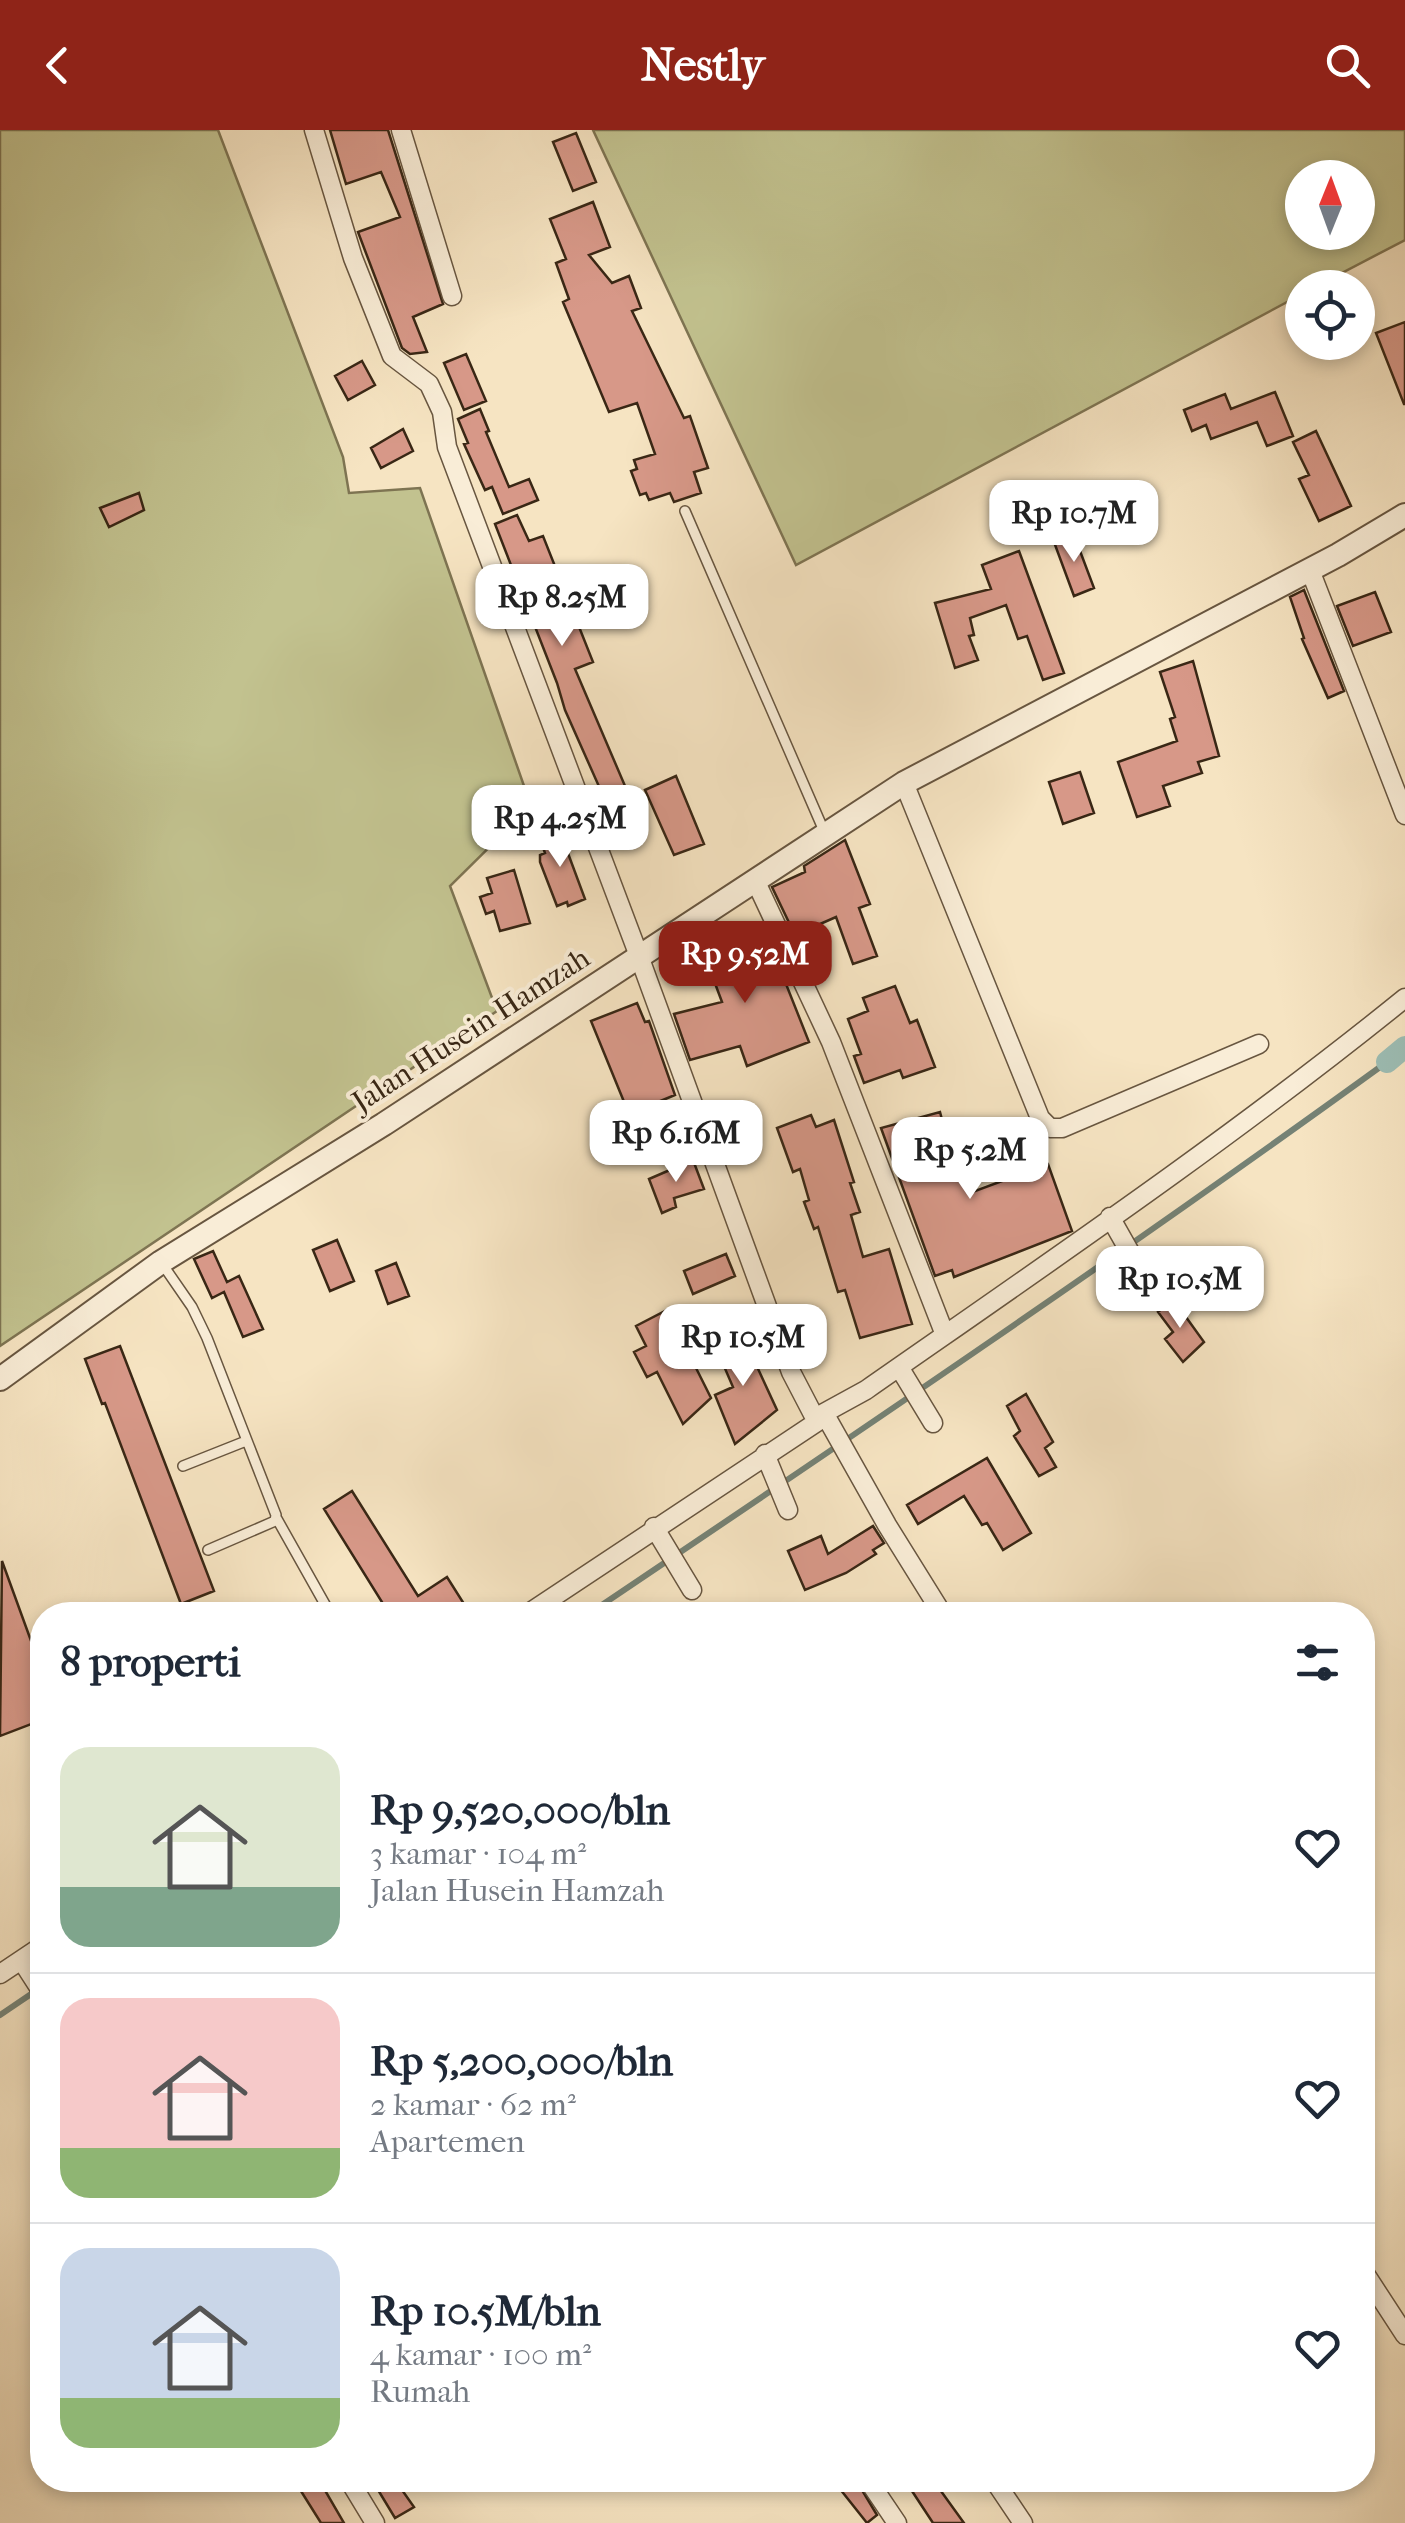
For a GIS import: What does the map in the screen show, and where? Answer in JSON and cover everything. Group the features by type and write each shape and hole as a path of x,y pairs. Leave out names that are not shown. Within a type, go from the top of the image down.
{"street":[{"path":"314,130 354,258 392,356 429,384 442,412 447,446 640,956 790,1372 936,1602"},
{"path":"401,130 452,296"},
{"name":"Jalan Husein Hamzah","path":"0,1379 162,1262 384,1124 904,783 1310,570 1405,515"},
{"path":"1310,570 1405,815"},
{"path":"904,783 1040,1118 1050,1128 1062,1128 1259,1044"},
{"path":"755,880 832,1042 946,1334"},
{"path":"546,1602 824,1420 903,1373 946,1334 1113,1222 1297,1086 1405,998"},
{"path":"1113,1222 1140,1270"},
{"path":"903,1373 930,1418"},
{"path":"766,1458 785,1503"},
{"path":"657,1530 689,1584"},
{"path":"0,1974 30,1955"},
{"path":"22,1961 30,1973"},
{"path":"1375,2290 1405,2335"},
{"path":"356,2492 375,2523"},
{"path":"876,2492 898,2523"},
{"path":"1002,2492 1024,2523"}],"lane":[{"path":"685,511 825,834"},
{"path":"162,1262 200,1322 277,1519 323,1602"},
{"path":"183,1466 246,1441"},
{"path":"208,1550 277,1519"}],"green space":[{"path":"0,130 218,130 343,457 349,493 420,488 531,806 450,886 497,1011 0,1346"},
{"path":"593,130 1405,130 1405,240 1348,270 1285,270 1285,303 796,565"}],"building":[{"path":"330,130 388,130 443,304 413,317 427,352 410,354 402,348 358,232 400,217 381,172 346,184"},
{"path":"576,133 596,182 573,191 553,142"},
{"path":"593,202 610,247 589,255 612,283 629,276 641,308 632,311 684,418 690,416 708,468 694,472 701,493 674,502 670,493 649,500 646,493 640,495 631,471 637,469 634,460 655,454 637,403 609,412 563,302 569,299 556,263 566,259 550,219"},
{"path":"1405,322 1405,404 1404,404 1376,333"},
{"path":"466,354 486,401 464,410 444,363"},
{"path":"362,361 375,385 348,400 335,376"},
{"path":"1275,392 1293,436 1267,446 1257,422 1211,439 1206,425 1192,431 1184,410 1225,394 1231,409"},
{"path":"480,409 509,487 529,479 538,500 503,514 492,487 485,490 464,444 468,443 458,419"},
{"path":"403,429 413,451 381,468 371,448"},
{"path":"1316,431 1351,506 1319,521 1299,479 1309,475 1293,442"},
{"path":"139,493 144,510 109,527 100,508"},
{"path":"517,515 529,541 543,536 593,662 575,669 631,800 609,809 565,710 495,524"},
{"path":"1074,535 1094,588 1074,596 1054,542"},
{"path":"1019,551 1064,673 1043,680 1027,636 1018,639 1006,605 970,618 974,635 969,636 978,660 955,668 935,603 991,589 982,565"},
{"path":"1304,590 1344,691 1328,698 1302,639 1290,597"},
{"path":"1375,592 1391,632 1353,646 1337,606"},
{"path":"1193,661 1219,756 1198,762 1202,773 1163,786 1170,806 1137,817 1118,762 1177,741 1170,719 1175,717 1160,672"},
{"path":"1080,772 1094,813 1063,824 1049,782"},
{"path":"676,776 704,844 674,855 645,790"},
{"path":"559,829 585,899 568,906 567,902 557,906 540,862 540,855 545,853 539,836"},
{"path":"845,840 870,904 859,908 877,956 853,964 836,917 795,935 772,887 805,872 804,866"},
{"path":"514,870 530,923 500,931 494,911 486,914 480,897 492,893 487,878"},
{"path":"765,931 809,1042 747,1066 740,1046 690,1060 674,1014 722,1002 704,954"},
{"path":"693,943 699,963 677,974 670,955"},
{"path":"895,986 910,1023 917,1020 935,1067 903,1078 900,1070 864,1083 854,1056 861,1054 848,1019 868,1011 863,998"},
{"path":"637,1003 645,1022 649,1021 675,1095 629,1114 591,1021"},
{"path":"940,1112 951,1154 956,1153 970,1193 1048,1164 1072,1231 954,1277 952,1270 935,1276 881,1128"},
{"path":"811,1115 816,1127 834,1120 854,1182 850,1183 860,1212 851,1215 863,1257 889,1249 912,1324 860,1338 845,1290 838,1292 818,1227 814,1229 804,1202 809,1200 800,1169 793,1172 777,1128"},
{"path":"693,1160 704,1189 674,1198 676,1207 662,1213 649,1179"},
{"path":"337,1240 354,1281 330,1291 313,1250"},
{"path":"213,1251 227,1282 239,1276 263,1329 243,1337 224,1292 212,1298 194,1259"},
{"path":"726,1254 735,1276 693,1294 684,1271"},
{"path":"396,1263 409,1296 388,1304 376,1271"},
{"path":"1173,1299 1204,1342 1183,1362 1165,1339 1173,1332 1158,1312"},
{"path":"667,1310 711,1398 683,1424 657,1372 647,1377 634,1352 646,1346 636,1326"},
{"path":"741,1332 777,1410 735,1444 715,1395 733,1387 714,1343"},
{"path":"120,1346 214,1591 180,1602 85,1359"},
{"path":"1026,1394 1053,1442 1045,1448 1056,1467 1039,1476 1014,1436 1020,1431 1007,1406"},
{"path":"987,1458 1031,1533 1003,1550 964,1496 918,1524 907,1505"},
{"path":"352,1491 418,1596 447,1577 463,1602 382,1602 324,1509"},
{"path":"873,1526 884,1543 873,1550 876,1554 846,1573 805,1590 788,1551 821,1536 828,1554"},
{"path":"2,1561 30,1638 30,1725 0,1736"},
{"path":"302,2492 326,2492 344,2523 321,2523"},
{"path":"379,2492 403,2492 414,2507 395,2518"},
{"path":"842,2492 863,2492 877,2515 867,2523"},
{"path":"913,2492 942,2492 964,2523 933,2523"}],"waterway":[{"path":"1387,1062 1405,1047"},
{"path":"606,1602 1090,1273 1387,1062"},
{"path":"0,2015 30,1995"}]}
